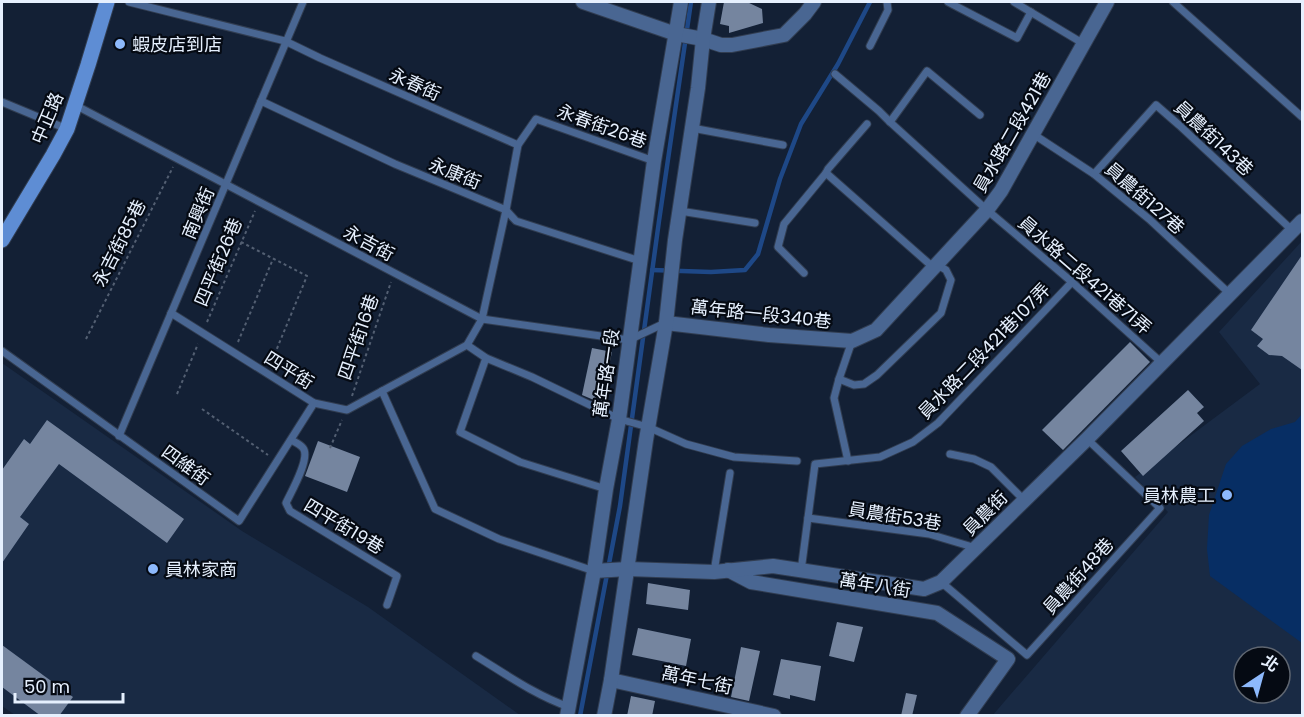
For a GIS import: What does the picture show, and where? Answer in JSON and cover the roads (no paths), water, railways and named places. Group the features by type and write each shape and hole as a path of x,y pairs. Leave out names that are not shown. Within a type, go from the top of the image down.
{"street":[{"name":"中正路","path":"3,234 53,155 66,129 107,2"},
{"path":"583,2 676,34 721,45 784,35 814,2"},
{"name":"萬年路一段","path":"568,711 619,419 654,161 681,2"},
{"path":"604,716 666,323 709,2"},
{"name":"員水路二段421巷","path":"852,341 876,330 987,210 1001,191 1107,2"},
{"name":"員農街","path":"941,582 1087,439 1298,226"},
{"name":"萬年路一段340巷","path":"666,323 769,335 852,341"},
{"path":"594,571 628,569 720,571 773,566 924,589 941,582"},
{"name":"萬年八街","path":"720,571 751,582 936,613 1008,659 967,716"},
{"name":"萬年七街","path":"611,680 774,716"}],"lane":[{"name":"永春街","path":"129,2 285,41 518,146"},
{"name":"南興街","path":"118,436 303,2"},
{"path":"870,46 888,10 887,2"},
{"path":"948,2 1017,38 1031,12"},
{"path":"1014,2 1084,44"},
{"path":"1173,2 1302,117"},
{"path":"890,122 927,71 980,115"},
{"name":"員水路二段421巷71弄","path":"835,74 1162,363"},
{"name":"永康街","path":"261,101 395,164 506,210 516,221 640,261"},
{"path":"2,102 66,129"},
{"name":"永吉街","path":"75,105 482,319 629,340"},
{"name":"員農街143巷","path":"1094,174 1156,105 1298,226"},
{"name":"永春街26巷","path":"518,146 536,119 654,161"},
{"path":"804,273 778,247 784,224 867,124"},
{"path":"692,128 783,145"},
{"name":"員農街127巷","path":"1033,134 1094,174 1149,219 1230,294"},
{"path":"518,146 482,319 467,345 382,391 435,509 499,539 594,571"},
{"path":"826,173 934,268 941,267 946,270 951,280 941,313 877,375 864,384 854,385 839,379"},
{"path":"680,211 755,223"},
{"name":"員水路二段421巷107弄","path":"808,518 815,464 880,457 913,442 938,423 1072,282"},
{"name":"四平街","path":"171,313 314,403 347,410 382,391"},
{"path":"629,340 666,323"},
{"path":"848,461 834,398 852,341"},
{"path":"467,345 486,358 532,376 619,419 648,427 686,444 734,457 797,461"},
{"name":"四維街","path":"2,351 239,521 314,403"},
{"path":"486,358 460,432 520,462 606,489"},
{"name":"員農街48巷","path":"941,582 1028,655 1160,508 1087,439"},
{"name":"四平街19巷","path":"291,440 305,450 306,459 286,503 290,511 397,576 387,605"},
{"path":"950,454 974,459 991,467 1024,500"},
{"path":"720,571 730,473"},
{"path":"801,571 808,518"},
{"name":"員農街53巷","path":"808,518 929,534 976,548"},
{"path":"477,656 568,711"}],"waterway":[{"path":"580,716 620,506 691,2"},
{"path":"652,270 711,272 745,270 758,254 780,179 801,124 838,64 870,2"}],"place":[{"name":"蝦皮店到店","path":"120,44"},
{"name":"員林農工","path":"1227,495"},
{"name":"員林家商","path":"153,569"}]}
